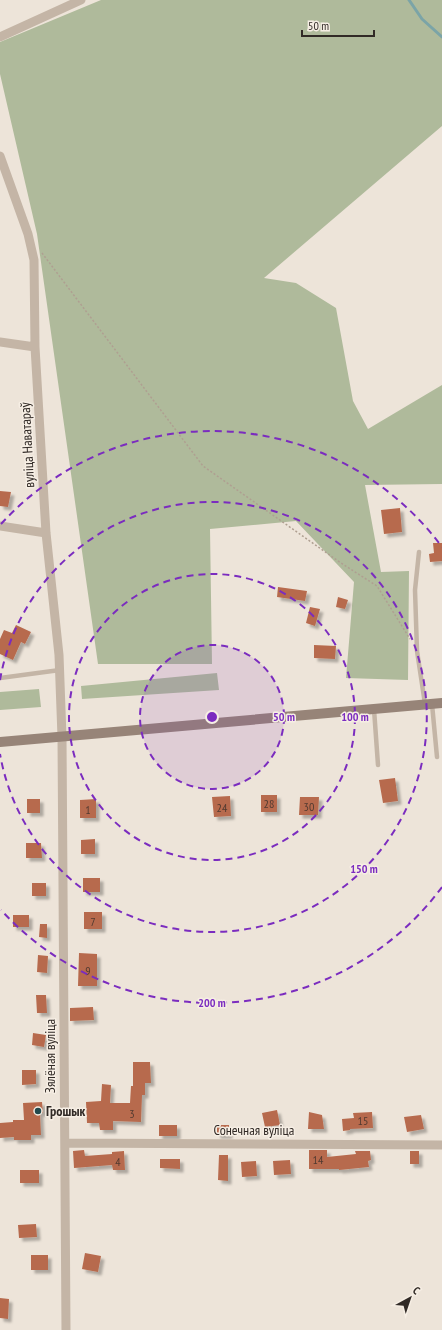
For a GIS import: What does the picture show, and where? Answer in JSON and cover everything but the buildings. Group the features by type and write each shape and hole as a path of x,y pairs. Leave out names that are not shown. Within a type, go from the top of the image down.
{"main road":[{"path":"0,742 433,704"}],"street":[{"path":"0,37 81,0"},
{"name":"вуліца Наватараў","path":"0,156 28,234 34,260 35,347 46,533 60,670 62,737"},
{"path":"0,342 35,347"},
{"path":"0,526 46,533"},
{"name":"Зялёная вуліца","path":"62,737 66,1330"},
{"name":"Сонечная вуліца","path":"65,1143 442,1145"}],"lane":[{"path":"419,552 414,590 417,651 433,704 437,757"},
{"path":"0,678 60,670"},
{"path":"374,709 378,765"}],"path":[{"path":"42,253 203,466 341,563 377,586 417,651"}],"green space":[{"path":"101,0 442,0 442,126 264,278 296,283 336,308 353,401 368,429 442,385 442,484 365,485 381,572 409,571 408,680 346,678 354,582 296,521 210,529 212,664 98,664 37,234 0,74 0,42"},
{"path":"217,673 219,690 82,699 81,686"},
{"path":"39,689 41,707 0,710 0,692"}],"waterway":[{"path":"409,0 422,19 442,37"}],"place":[{"name":"Грошык","path":"38,1111"}]}
